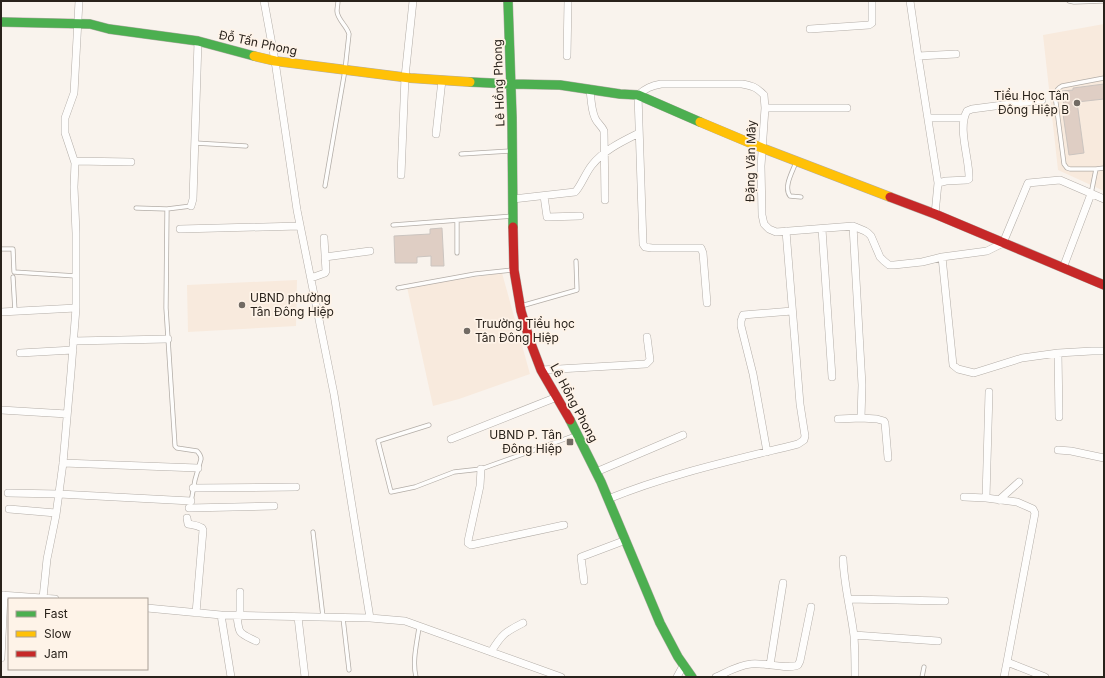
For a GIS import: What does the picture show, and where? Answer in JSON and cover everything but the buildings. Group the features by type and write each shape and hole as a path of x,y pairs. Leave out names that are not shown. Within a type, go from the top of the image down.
{"street":[{"path":"1,658 3,595 43,598 47,559 56,513 63,463 76,308 75,161 65,134 65,118 74,93 80,1"},
{"path":"264,1 275,61 300,226 334,394 370,618"},
{"path":"401,175 405,77 413,1"},
{"name":"Lê Hồng Phong","path":"508,1 514,270 520,306 541,370 557,397 596,472 660,623 683,666 692,677"},
{"path":"567,56 568,1"},
{"path":"810,29 869,25 873,20 872,1"},
{"path":"910,1 938,183 935,214"},
{"name":"Đỗ Tấn Phong","path":"1,22 90,24 109,29 198,41 275,61 405,77 511,84"},
{"path":"191,206 193,199 198,41"},
{"path":"918,56 956,54"},
{"path":"436,134 442,80"},
{"path":"511,84 560,85 620,94 638,95 762,148 935,214 1104,285"},
{"name":"Đặng Văn Mây","path":"638,95 650,87 661,84 742,84 759,89 764,95 765,108 761,166 762,215 764,224 769,229 776,232 853,226"},
{"path":"590,89 594,114 596,120 604,131 603,153 605,200"},
{"path":"638,95 642,244 645,247 652,248 701,248 703,253 707,303"},
{"path":"938,183 969,179 963,125 967,111 1042,100"},
{"path":"765,108 847,108"},
{"path":"928,118 964,118"},
{"path":"513,199 575,192 579,190 586,174 603,153 612,146 639,133"},
{"path":"75,161 131,162"},
{"path":"861,418 862,385 853,226 871,236 880,257 889,265 922,262 942,257 987,250 1003,242 1028,183 1060,180 1104,199"},
{"path":"1063,268 1091,194"},
{"path":"544,196 547,217 580,216"},
{"path":"180,229 300,226"},
{"path":"822,228 832,377"},
{"path":"608,499 702,468 798,444 804,440 805,436 800,404 786,231"},
{"path":"311,278 325,273 326,271 324,238"},
{"path":"325,257 370,251"},
{"path":"942,257 953,365 958,369 969,372 978,372 1022,358 1092,350 1104,351"},
{"path":"1,312 76,308"},
{"path":"767,452 741,321 743,315 792,311"},
{"path":"541,370 646,364 650,360 647,337"},
{"path":"73,341 168,339"},
{"path":"20,352 73,350"},
{"path":"1058,353 1059,417"},
{"path":"986,498 989,392"},
{"path":"451,439 557,397"},
{"path":"1,410 68,414"},
{"path":"838,419 861,418 884,421 888,458"},
{"path":"596,472 683,435"},
{"path":"1058,450 1094,455 1104,458"},
{"path":"63,463 198,468"},
{"path":"481,468 480,486 468,544 471,545 564,525"},
{"path":"999,500 1019,482"},
{"path":"193,488 296,487"},
{"path":"8,493 59,494 190,505 274,506"},
{"path":"964,497 986,498 1022,503 1033,509 1035,513 1004,677"},
{"path":"9,509 56,513"},
{"path":"187,518 188,524 198,526 203,530 196,613"},
{"path":"584,581 581,557 626,540"},
{"path":"843,559 854,635 856,658 855,677"},
{"path":"770,665 783,583"},
{"path":"240,592 239,631 242,635 256,641"},
{"path":"848,599 945,601"},
{"path":"716,677 750,664 792,667 798,665 810,607"},
{"path":"148,608 221,616 370,618 405,621 561,677"},
{"path":"221,616 231,677"},
{"path":"298,617 305,677"},
{"path":"491,652 504,634 523,623"},
{"path":"854,635 938,641"},
{"path":"1007,662 1046,677"},
{"path":"677,677 683,666"}],"lane":[{"path":"325,186 345,70 349,34 348,29 338,17 338,1"},
{"path":"1070,1 1103,1"},
{"path":"1104,78 1062,86 1058,88 1055,95 1064,164 1070,169 1104,168"},
{"path":"195,143 246,146"},
{"path":"461,154 512,151"},
{"path":"796,161 788,182 787,191 790,196 801,197"},
{"path":"1091,194 1096,169"},
{"path":"136,208 167,209 191,206"},
{"path":"167,209 166,308 176,448 197,451 200,454 201,459 187,518"},
{"path":"393,225 513,216"},
{"path":"457,221 457,253"},
{"path":"1,249 13,249 14,272 76,276"},
{"path":"520,306 578,290 576,260"},
{"path":"398,288 475,274 514,270"},
{"path":"13,277 15,311"},
{"path":"429,425 378,441 391,492 415,487 454,472 481,468 577,435"},
{"path":"313,532 323,617"},
{"path":"343,618 349,670"},
{"path":"416,677 416,650 420,626"},
{"path":"922,677 924,667"}],"shaded area":[{"name":"Tiểu Học Tân Đông Hiệp B","path":"1104,24 1104,191 1058,170 1043,35"},
{"name":"Truường Tiểu học Tân Đông Hiệp","path":"502,273 530,374 459,399 433,406 407,287"},
{"name":"UBND phường Tân Đông Hiệp","path":"297,280 296,326 188,332 187,285"}],"traffic: fast":[{"path":"508,1 512,118 513,227"},
{"path":"1,22 90,24 109,29 198,41 254,56"},
{"path":"470,82 560,85 620,94 638,95 700,122"},
{"path":"570,420 601,482 660,623 678,657 692,677"}],"traffic: slow":[{"path":"254,56 275,61 410,78 470,82"},
{"path":"700,122 762,148 890,197"}],"traffic: jam":[{"path":"890,197 935,214 1104,285"},
{"path":"513,227 514,270 521,311 541,370 570,420"}],"place":[{"name":"Tiểu Học Tân Đông Hiệp B","path":"1077,103"},
{"name":"UBND phường Tân Đông Hiệp","path":"242,305"},
{"name":"Truường Tiểu học Tân Đông Hiệp","path":"467,331"},
{"name":"UBND P. Tân Đông Hiệp","path":"570,442"}]}
